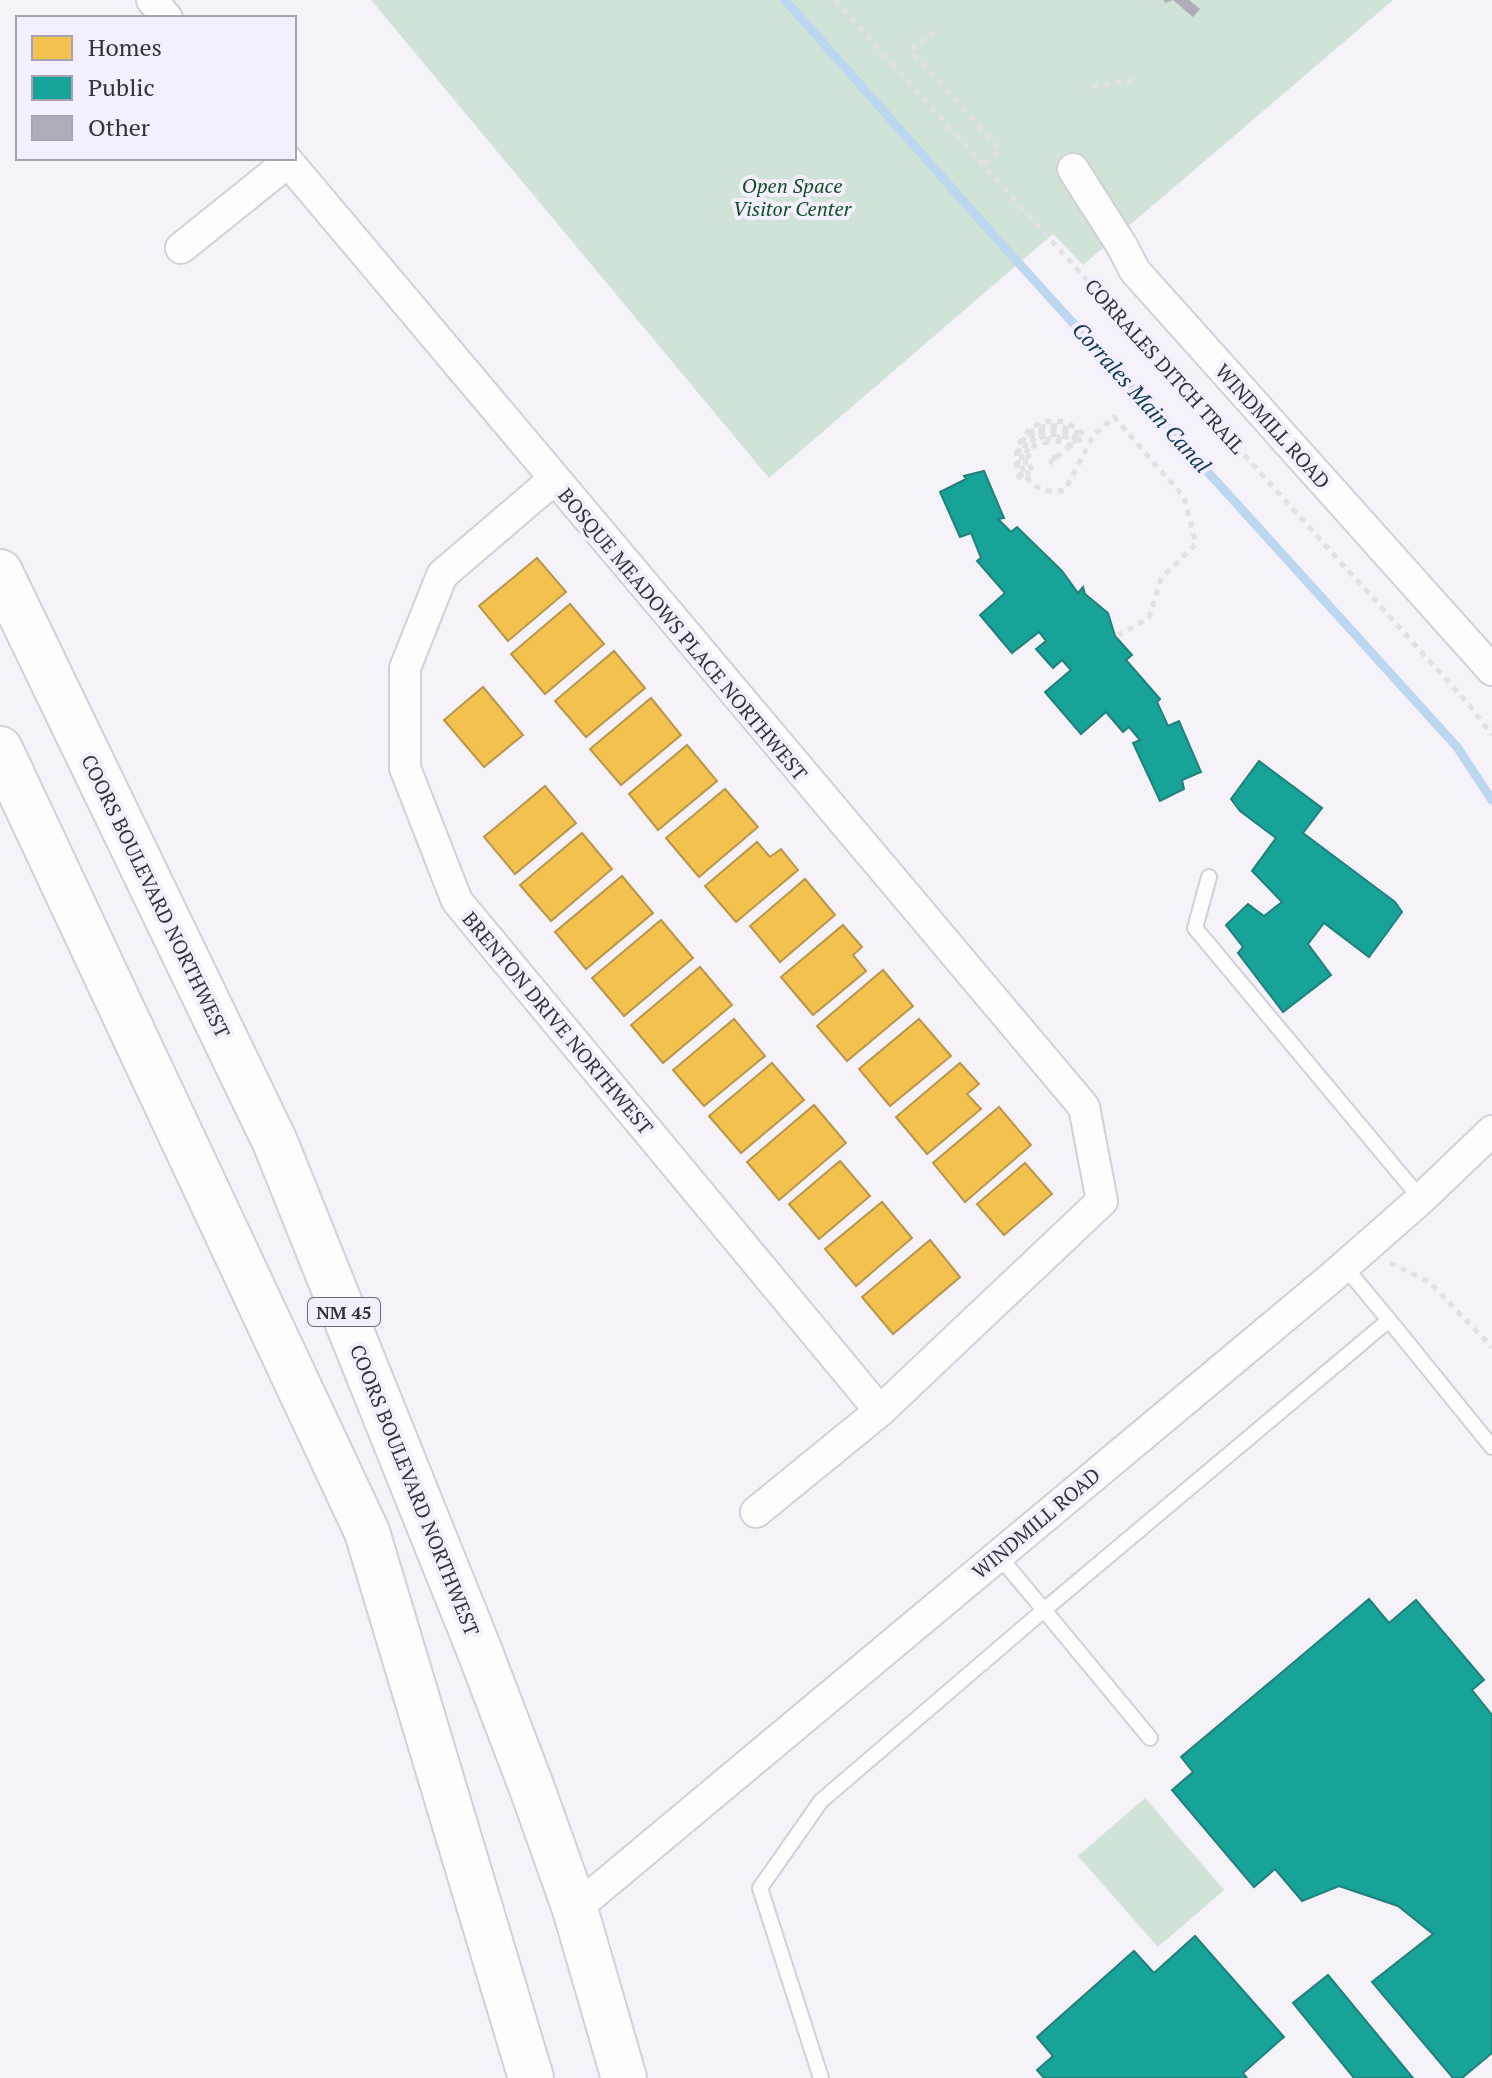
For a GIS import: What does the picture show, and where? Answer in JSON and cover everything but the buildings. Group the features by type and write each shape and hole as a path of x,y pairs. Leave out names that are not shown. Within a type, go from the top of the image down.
{"main road":[{"name":"COORS BOULEVARD NORTHWEST","path":"0,572 275,1142 478,1647 575,1909 624,2078"},
{"path":"0,749 367,1532 531,2078"}],"street":[{"path":"152,0 165,16"},
{"path":"181,248 286,160"},
{"name":"BOSQUE MEADOWS PLACE NORTHWEST","path":"286,160 1084,1107 1102,1201 880,1411"},
{"name":"WINDMILL ROAD","path":"1073,169 1135,271 1492,670"},
{"name":"BRENTON DRIVE NORTHWEST","path":"553,480 442,575 405,668 405,768 457,901 880,1411"},
{"name":"WINDMILL ROAD","path":"575,1909 1344,1266 1492,1131"},
{"path":"756,1512 880,1411"}],"lane":[{"path":"1209,877 1195,928 1421,1199"},
{"path":"1344,1266 1492,1447"},
{"path":"821,2078 760,1888 821,1801 1389,1320"},
{"path":"998,1555 1150,1738"}],"path":[{"name":"CORRALES DITCH TRAIL","path":"835,0 1470,706 1492,735"},
{"path":"935,32 910,50 1000,150 984,164"},
{"path":"1092,87 1132,80"},
{"path":"1056,457 1068,448 1060,442 1053,440 1045,443 1042,440 1058,437 1071,446 1085,436 1078,429 1053,420 1034,427 1019,442 1016,450 1015,462 1021,481 1019,452 1031,432 1057,424 1068,426 1081,435 1077,438 1067,430 1055,427 1037,432 1039,435 1060,431 1075,440 1073,442 1068,437 1055,434 1038,439 1028,457 1032,473 1029,476 1025,452 1036,437 1034,433 1024,446 1022,466 1030,482 1046,492 1054,492 1065,490 1093,436 1114,417 1184,497 1196,544 1161,578 1149,618 1119,635"},
{"path":"1368,1245 1387,1262 1428,1281 1492,1347"}],"green space":[{"name":"Open Space Visitor Center","path":"371,0 1393,0 1083,265 1053,234 769,478"},
{"path":"1145,1798 1224,1890 1158,1947 1078,1856"}],"waterway":[{"name":"Corrales Main Canal","path":"785,0 1457,747 1492,800"}]}
